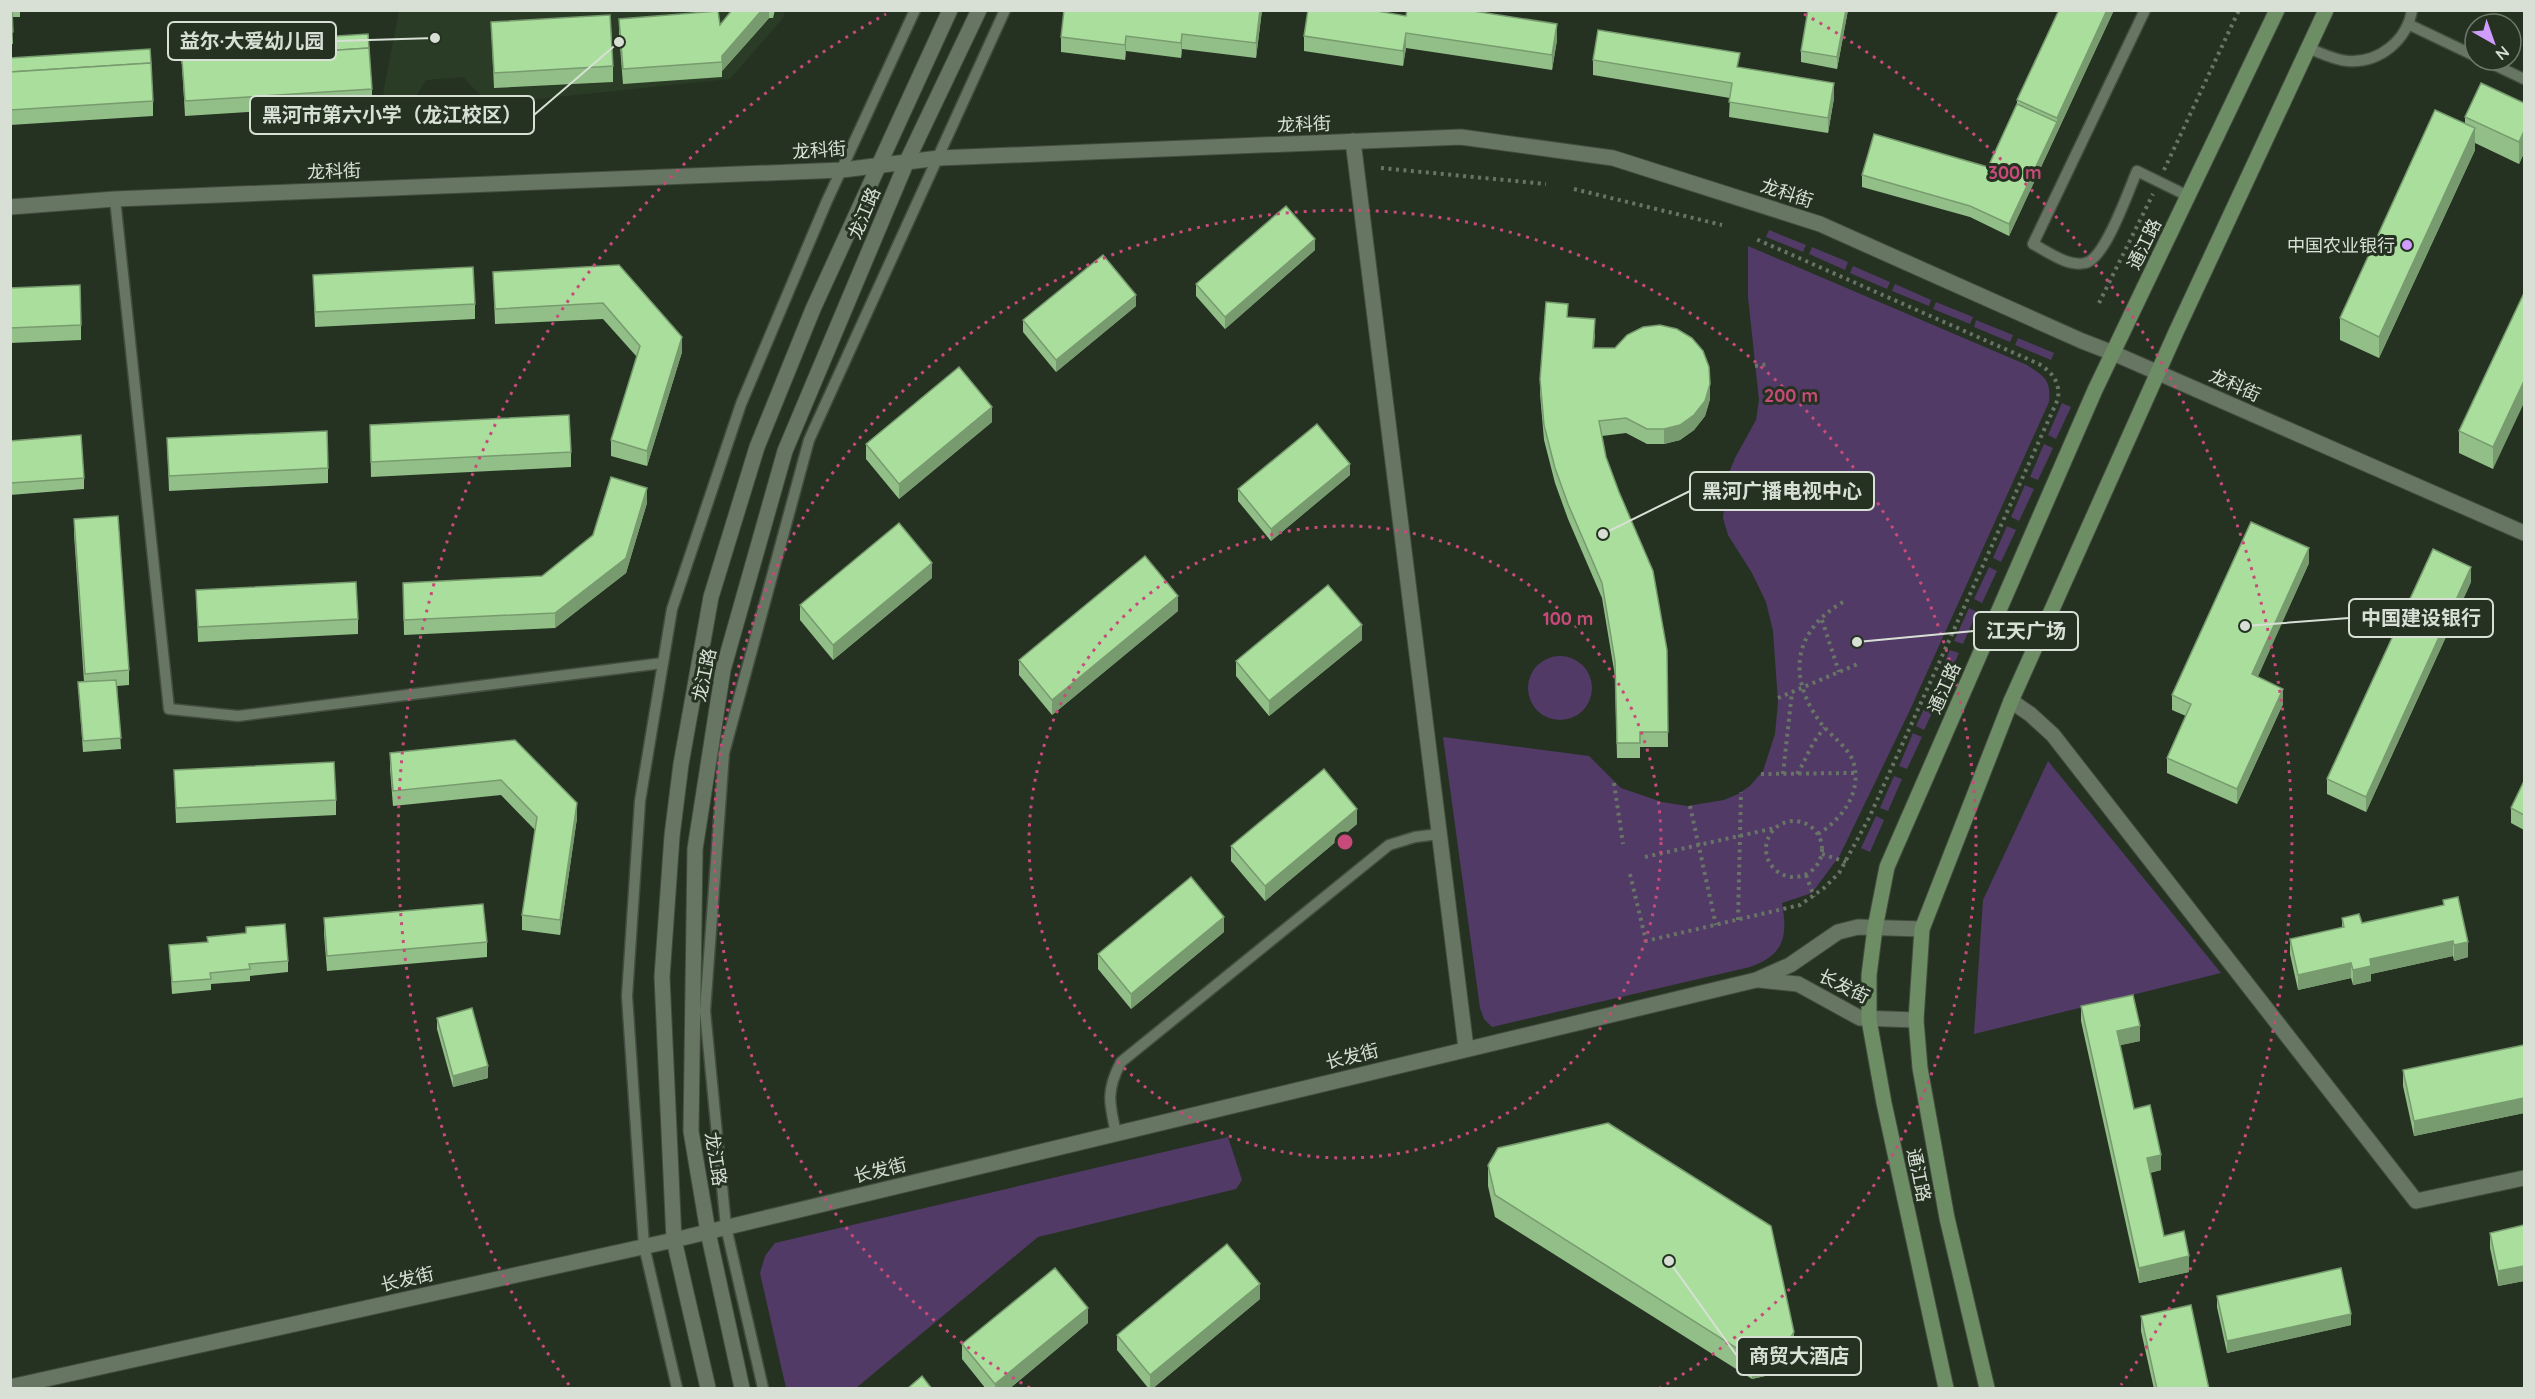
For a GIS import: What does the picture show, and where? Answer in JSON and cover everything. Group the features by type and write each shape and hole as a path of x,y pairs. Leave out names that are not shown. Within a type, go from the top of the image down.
{"main road":[{"name":"通江路","path":"1946,1389 1884,1103 1869,1020 1869,975 1875,928 1887,867 2114,352 2277,10"},
{"name":"通江路","path":"1987,1389 1947,1218 1920,1068 1916,1020 1922,929 2011,701 2158,372 2326,10"}],"street":[{"name":"龙江路","path":"708,1389 674,1240 662,977 672,836 681,764 711,597 757,447 813,309 950,10"},
{"name":"龙江路","path":"742,1389 708,1232 691,1131 695,849 723,670 785,451 907,161 979,10"},
{"name":"龙科街","path":"10,207 115,199 842,170 939,158 1461,137 1613,158 1820,224 2082,341 2114,352 2524,533"},
{"path":"1353,141 1466,1048"},
{"path":"2011,701 2030,714 2053,735 2416,1201 2524,1178"},
{"name":"长发街","path":"10,1387 674,1240 1756,980 1790,965 1838,932 1858,927 1922,929"},
{"name":"长发街","path":"1756,980 1798,984 1860,1018 1916,1020"}],"lane":[{"path":"677,1389 644,1246 627,996 640,801 672,609 741,404 842,170 915,10"},
{"path":"763,1389 726,1227 705,1011 724,753 809,440 1005,10"},
{"path":"2145,10 2033,244 2068,261 2086,264 2095,258 2106,241 2136,171 2188,196"},
{"path":"2308,48 2329,57 2349,61 2368,60 2386,51 2401,38 2410,25 2412,10"},
{"path":"2410,25 2463,50"},
{"path":"2509,72 2524,79"},
{"path":"115,199 169,710 238,716 663,663"},
{"path":"1116,1133 1109,1094 1113,1077 1121,1062 1389,845 1415,837 1439,834"}],"path":[{"path":"2162,173 2239,10"},
{"path":"1381,168 1546,184"},
{"path":"2099,303 2156,188"},
{"path":"1574,189 1722,225"},
{"path":"1630,874 1646,941 1788,910 1814,897 1839,873 1869,818 2058,399 2059,387 2049,371 2039,364 1756,238"},
{"path":"1755,366 1768,364"},
{"path":"1818,834 1834,824 1847,808 1853,792 1855,773 1852,759 1808,706 1798,668 1802,646 1822,619 1843,602"},
{"path":"1822,619 1839,672"},
{"path":"1778,698 1860,663"},
{"path":"1783,774 1792,692"},
{"path":"1797,774 1811,745 1825,728"},
{"path":"1761,774 1855,773"},
{"path":"1614,783 1623,844"},
{"path":"1738,920 1741,792"},
{"path":"1690,806 1716,925"},
{"path":"1786,822 1806,823 1818,834 1822,846 1818,865 1806,874 1787,877 1772,867 1766,850 1770,833 1776,828 1786,822"},
{"path":"1645,858 1776,828"},
{"path":"1822,854 1846,862"},
{"path":"1806,874 1814,897"}],"shaded area":[{"path":"399,11 785,11 783,18 730,79 489,104 463,77 426,80 408,109 380,110"},
{"path":"1769,230 1806,245 1803,252 1766,237"},
{"path":"1748,246 2027,365 2048,384 2049,402 1910,710 1840,855 1812,893 1782,903 1784,926 1781,943 1777,950 1770,957 1750,967 1492,1027 1484,1019 1480,1008 1443,737 1589,756 1621,788 1662,802 1687,806 1724,800 1738,794 1750,786 1763,771 1775,734 1778,702 1773,631 1766,602 1752,573 1728,535 1723,518 1727,478 1756,420 1759,400 1748,297"},
{"path":"1812,247 1848,262 1845,270 1809,254"},
{"path":"1853,266 1890,282 1887,289 1850,273"},
{"path":"1895,284 1931,300 1929,306 1892,291"},
{"path":"1936,302 1973,317 1970,324 1933,309"},
{"path":"1976,320 2013,335 2010,342 1974,327"},
{"path":"2018,338 2054,353 2051,360 2015,345"},
{"path":"2062,403 2071,407 2056,439 2048,435"},
{"path":"2044,444 2053,448 2038,480 2030,477"},
{"path":"2025,485 2034,489 2019,521 2011,517"},
{"path":"2007,526 2016,530 2001,562 1993,558"},
{"path":"1989,567 1997,571 1982,603 1974,599"},
{"path":"1969,608 1977,612 1963,644 1954,641"},
{"path":"1950,650 1959,653 1944,686 1936,682"},
{"path":"1554,656 1566,656 1583,665 1590,676 1592,688 1590,700 1583,711 1566,720 1554,720 1542,715 1533,706 1528,694 1528,682 1533,670 1542,661"},
{"path":"1931,694 1939,698 1924,730 1916,726"},
{"path":"1913,733 1922,737 1907,769 1899,766"},
{"path":"2048,761 2221,973 1974,1034 1983,900"},
{"path":"1894,776 1902,779 1888,811 1880,808"},
{"path":"1876,816 1884,820 1870,852 1861,848"},
{"path":"1228,1137 1242,1180 1236,1189 1038,1237 856,1388 786,1388 760,1273 765,1256 775,1243"}],"building":[{"path":"10,10 12,10 13,32 10,33"},
{"path":"732,10 762,10 722,56 722,62 623,69 619,19 718,11 720,25"},
{"path":"1064,10 1260,10 1256,43 1182,34 1181,43 1126,36 1125,45 1061,37"},
{"path":"1308,10 1371,10 1406,16 1407,10 1467,10 1557,24 1552,55 1406,33 1403,51 1304,36"},
{"path":"1808,10 1846,10 1837,57 1801,51"},
{"path":"2059,10 2107,10 2057,118 2017,100"},
{"path":"610,15 613,66 494,73 491,22"},
{"path":"1598,30 1740,53 1737,67 1834,83 1828,118 1729,102 1732,83 1593,60"},
{"path":"368,34 369,48 182,60 182,64 181,46"},
{"path":"369,48 372,89 185,101 182,60"},
{"path":"150,49 151,63 10,72 10,58"},
{"path":"151,63 153,101 10,110 10,72"},
{"path":"2481,83 2524,103 2524,131 2519,142 2465,117"},
{"path":"2017,104 2057,122 2009,224 1970,206 1862,175 1874,134 1988,167"},
{"name":"中国农业银行","path":"2435,110 2475,128 2379,337 2340,318"},
{"path":"1286,206 1315,239 1225,317 1196,284"},
{"path":"1103,255 1136,295 1056,360 1023,320"},
{"path":"619,265 682,337 647,451 611,440 640,346 603,303 495,309 493,272"},
{"path":"473,267 475,304 315,312 313,275"},
{"path":"80,285 81,325 10,328 10,288"},
{"path":"2524,293 2524,381 2493,447 2459,431"},
{"path":"1546,302 1568,304 1567,317 1595,319 1593,348 1615,348 1627,335 1643,327 1660,325 1677,329 1692,338 1703,351 1709,367 1710,384 1705,401 1694,415 1680,425 1664,429 1647,429 1626,418 1599,421 1606,457 1653,571 1667,650 1668,732 1640,732 1640,743 1617,743 1615,661 1602,583 1568,504 1555,468 1544,425 1540,379"},
{"path":"959,367 992,407 899,484 866,444"},
{"path":"569,415 571,452 371,462 370,425"},
{"path":"1317,424 1350,464 1271,529 1238,489"},
{"path":"327,431 328,468 169,476 167,438"},
{"path":"81,435 84,478 10,483 10,441"},
{"path":"611,477 647,488 626,558 555,613 404,620 403,583 542,576 593,535"},
{"path":"118,516 129,670 85,674 74,519"},
{"path":"2251,522 2309,548 2252,674 2283,689 2237,789 2167,758 2191,704 2172,695"},
{"path":"899,523 932,563 833,645 800,605"},
{"path":"2433,549 2471,567 2366,797 2327,779"},
{"path":"1145,556 1178,596 1052,700 1019,660"},
{"path":"356,582 358,619 198,627 196,590"},
{"path":"1328,585 1362,625 1269,701 1236,661"},
{"path":"116,680 121,738 83,741 78,682"},
{"path":"515,740 577,803 560,920 522,915 537,817 501,780 393,791 390,753"},
{"path":"334,762 336,800 176,808 174,770"},
{"path":"1324,769 1357,809 1265,886 1231,846"},
{"path":"2524,781 2524,815 2511,808"},
{"path":"1191,877 1224,917 1131,994 1098,954"},
{"path":"2458,897 2468,942 2454,945 2453,941 2370,959 2371,966 2353,970 2351,963 2298,975 2290,939 2344,927 2342,918 2359,914 2362,923 2444,905 2443,900"},
{"path":"483,904 487,942 327,956 324,918"},
{"path":"285,924 288,961 249,964 250,969 210,973 211,979 172,982 169,945 208,942 207,937 246,933 246,927"},
{"path":"2133,995 2140,1026 2117,1031 2134,1109 2150,1105 2161,1155 2147,1158 2164,1236 2184,1231 2189,1256 2139,1268 2081,1006"},
{"path":"472,1008 488,1066 453,1076 437,1018"},
{"path":"2524,1045 2524,1098 2414,1121 2403,1070"},
{"path":"1608,1123 1771,1226 1794,1332 1782,1350 1752,1358 1495,1195 1488,1165 1498,1148"},
{"path":"2524,1225 2524,1266 2498,1271 2490,1233"},
{"path":"1227,1244 1260,1284 1150,1375 1117,1335"},
{"path":"1055,1268 1088,1308 995,1384 962,1344"},
{"path":"2341,1268 2351,1314 2227,1341 2217,1296"},
{"path":"2191,1305 2209,1389 2157,1389 2141,1316"},
{"path":"922,1376 932,1389 907,1389"}],"place":[{"name":"益尔·大爱幼儿园","path":"435,38"},
{"name":"黑河市第六小学（龙江校区）","path":"619,42"},
{"name":"中国农业银行","path":"2407,245"},
{"name":"黑河广播电视中心","path":"1603,534"},
{"name":"中国建设银行","path":"2245,626"},
{"name":"江天广场","path":"1857,642"},
{"name":"商贸大酒店","path":"1669,1261"}]}
